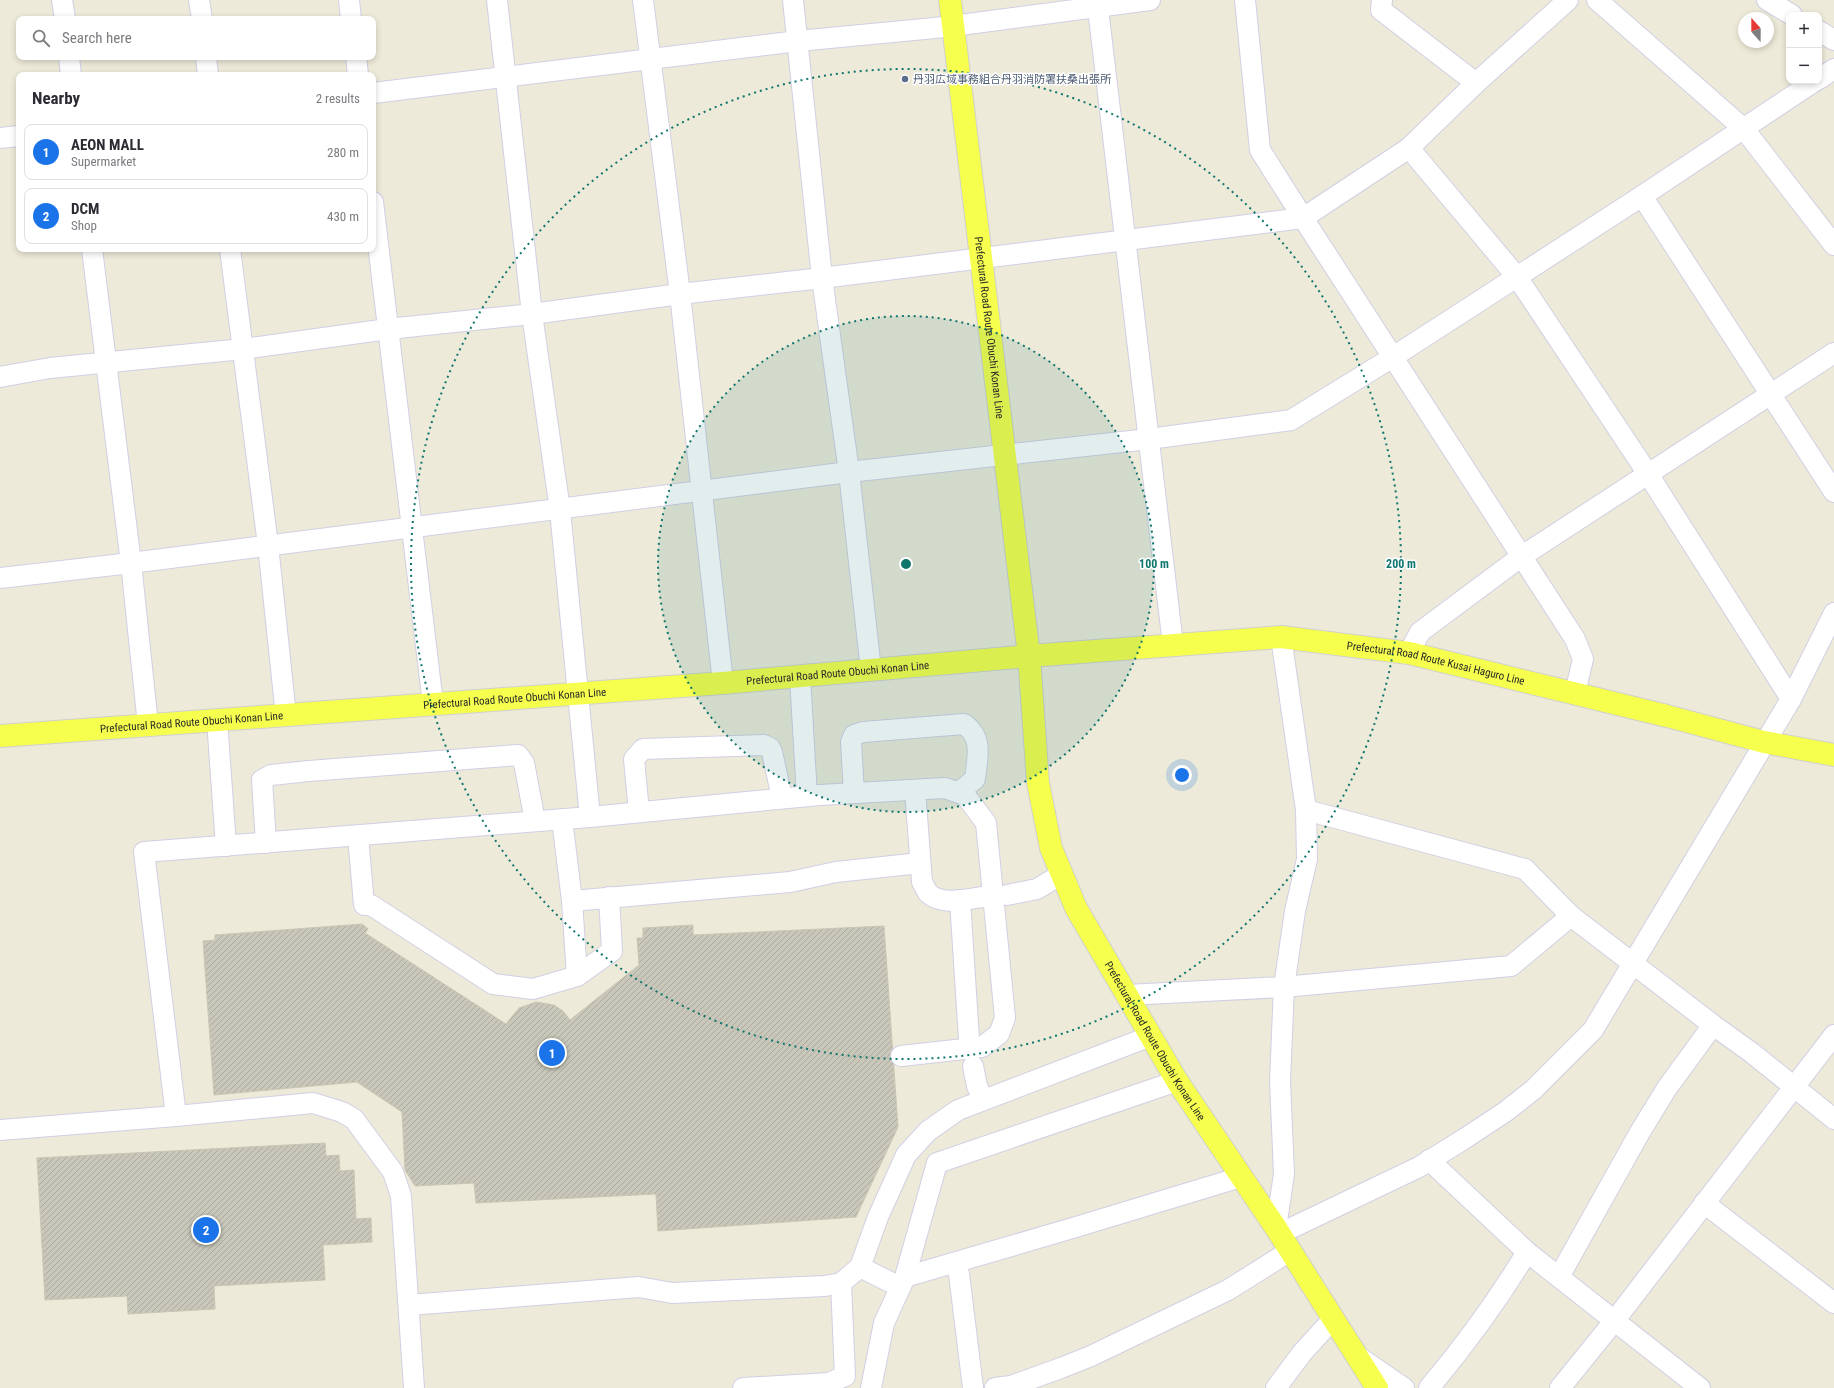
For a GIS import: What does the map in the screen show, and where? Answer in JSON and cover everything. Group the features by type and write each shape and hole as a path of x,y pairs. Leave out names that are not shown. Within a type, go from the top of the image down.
{"main road":[{"name":"Prefectural Road Route Obuchi Konan Line","path":"950,0 1029,656 1038,783 1051,848 1076,908 1177,1081 1282,1238 1377,1388"},
{"name":"Prefectural Road Route Kusai Haguro Line","path":"1029,656 1281,637 1409,653 1764,742 1834,755"},
{"name":"Prefectural Road Route Obuchi Konan Line","path":"0,736 723,683 1029,656"}],"street":[{"path":"62,0 65,16"},
{"path":"199,0 202,16"},
{"path":"349,0 351,16"},
{"path":"497,0 532,314 560,510 590,817"},
{"path":"643,0 680,294 723,683"},
{"path":"793,0 822,278 849,472 871,670"},
{"path":"376,94 798,41 953,25 1097,3 1150,0"},
{"path":"1245,0 1260,150 1576,639 1584,659 1575,694"},
{"path":"1382,0 1381,10 1476,82"},
{"path":"0,377 50,368 106,364 243,349 388,329 532,314 680,294 822,278 1303,218 1409,148 1476,82 1568,0"},
{"path":"1597,0 1744,129 1834,245"},
{"path":"1767,0 1787,12"},
{"path":"1097,3 1173,645"},
{"path":"1822,33 1834,40"},
{"path":"69,60 71,72"},
{"path":"206,60 208,72"},
{"path":"356,60 358,72"},
{"path":"1822,77 1834,69"},
{"path":"0,578 560,510 849,472 1149,439 1291,420 1393,357 1812,84"},
{"path":"0,138 16,136"},
{"path":"1409,148 1516,277 1648,474 1791,699"},
{"path":"1642,196 1834,492"},
{"path":"376,227 432,704"},
{"path":"92,252 131,563 148,725"},
{"path":"230,252 268,545 286,716"},
{"path":"1409,653 1420,632 1522,556 1834,353"},
{"path":"995,1388 1011,1386 1091,1356 1228,1290 1282,1238 1429,1160 1499,1116 1533,1090 1593,1030 1791,699 1834,613"},
{"path":"1281,637 1306,810 1307,859 1295,911 1284,987 1280,1081 1284,1174 1282,1238"},
{"path":"800,677 807,796"},
{"path":"217,720 226,846"},
{"path":"854,793 851,742 854,735 863,732 964,724 973,730 978,743 974,779 959,792"},
{"path":"639,812 634,759 643,749 764,745 770,748 772,752 782,798"},
{"path":"266,843 262,780 271,775 309,771 518,755 524,763 535,821"},
{"path":"176,1116 144,852 590,817 807,796 945,788 965,794 986,823 1005,1018 999,1034 982,1047 901,1056"},
{"path":"915,790 922,882 928,892 940,900 960,900 983,897"},
{"path":"1306,810 1525,869 1571,916 1713,1025 1752,1053 1834,1119"},
{"path":"562,819 572,901 577,976"},
{"path":"358,836 364,904 371,905 493,984 533,989 577,976 612,951 609,897"},
{"path":"572,901 790,882 836,872 920,864"},
{"path":"1007,895 1037,889 1062,874"},
{"path":"960,900 969,1039"},
{"path":"1127,995 1284,987 1511,966 1571,916"},
{"path":"1559,1277 1667,1088 1713,1025"},
{"path":"1560,1388 1615,1320 1834,1035"},
{"path":"409,1305 639,1287 672,1293 825,1286 841,1283 860,1267 878,1217 906,1155 928,1131 958,1110 1151,1036"},
{"path":"973,1066 977,1086 982,1100"},
{"path":"871,1388 884,1323 903,1282 937,1163 1177,1081"},
{"path":"0,1130 313,1103 342,1112 354,1119 393,1172 401,1196 414,1388"},
{"path":"1429,1160 1527,1252 1700,1388"},
{"path":"860,1267 903,1282 955,1263 1241,1177"},
{"path":"1704,1203 1834,1303"},
{"path":"1429,1388 1452,1361 1498,1299 1527,1252"},
{"path":"955,1263 959,1274 972,1388"},
{"path":"743,1388 829,1383 845,1376 841,1283"},
{"path":"1276,1388 1302,1353 1333,1319"},
{"path":"1356,1355 1404,1388"}],"building":[{"path":"362,924 368,929 365,933 506,1024 519,1008 536,1002 554,1005 563,1011 570,1020 639,965 637,938 643,938 643,928 693,925 693,935 884,926 898,1127 856,1217 658,1231 656,1194 476,1203 474,1183 415,1186 405,1170 402,1112 357,1082 214,1095 203,941 215,940 215,935"},
{"path":"325,1143 326,1156 339,1155 340,1171 354,1170 356,1219 371,1218 372,1242 323,1245 325,1280 214,1286 215,1309 128,1314 127,1296 45,1300 37,1158"}],"place":[{"name":"丹羽広域事務組合丹羽消防署扶桑出張所","path":"905,79"},
{"name":"AEON MALL","path":"552,1053"},
{"name":"DCM","path":"206,1230"}]}
